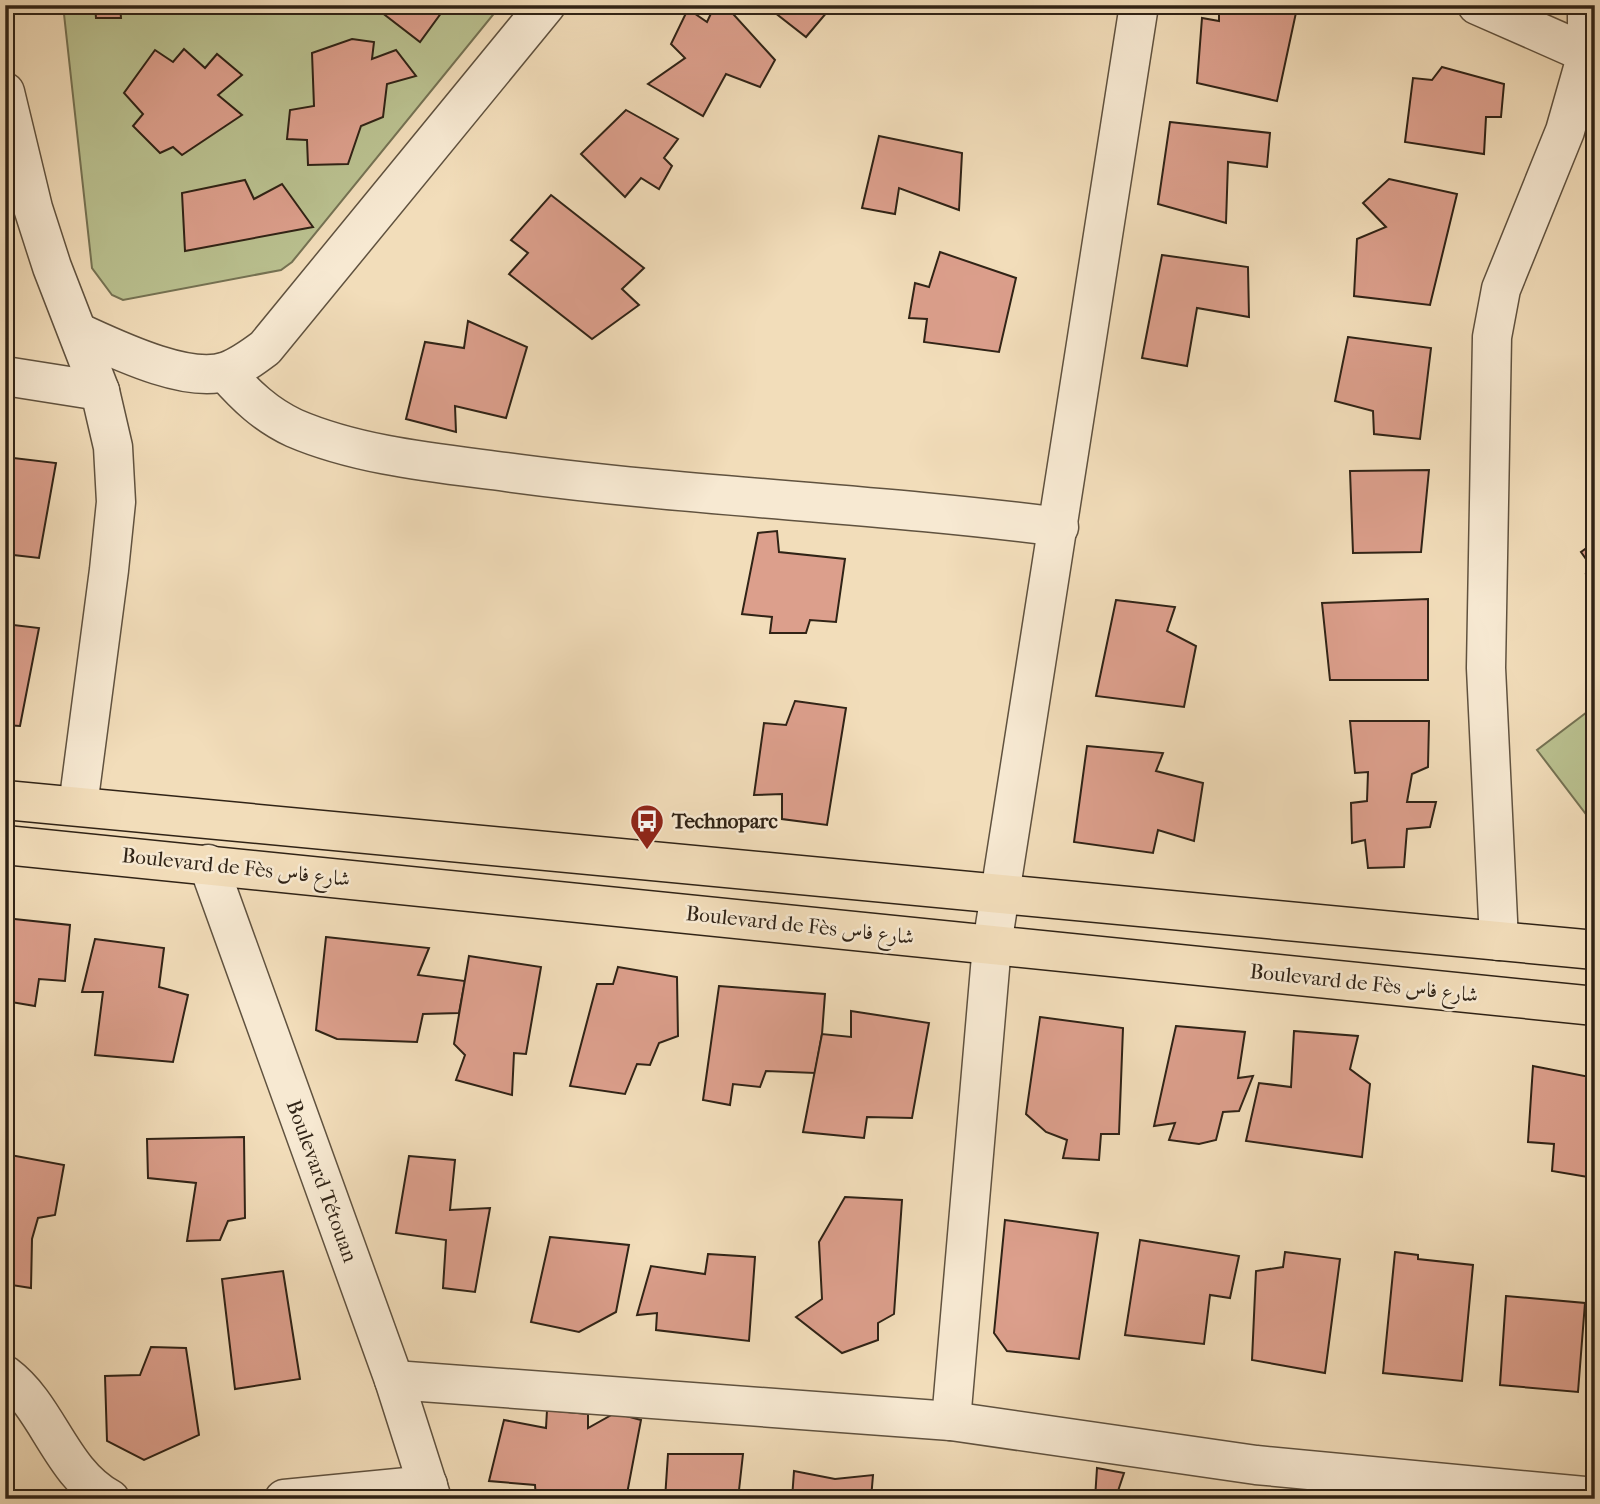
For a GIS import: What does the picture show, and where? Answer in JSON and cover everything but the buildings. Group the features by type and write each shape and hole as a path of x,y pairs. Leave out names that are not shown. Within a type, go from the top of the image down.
{"main road":[{"path":"5,800 1595,950"},
{"name":"Boulevard de Fès شارع فاس","path":"5,845 1595,1006"}],"street":[{"path":"80,333 127,354 191,372 225,372 265,348 546,5"},
{"path":"951,1421 992,945 1139,5"},
{"path":"1477,5 1591,55"},
{"path":"1499,941 1486,668 1492,337 1501,289 1565,131 1591,55 1587,5"},
{"path":"5,92 51,267 80,333 100,391 113,447 116,502 110,570 78,806"},
{"path":"225,372 253,402 274,418 324,439 392,454 581,481 1059,527"},
{"path":"5,376 100,391"},
{"name":"Boulevard Tétouan","path":"208,864 394,1380 430,1492"},
{"path":"5,1375 31,1402 81,1478 110,1499"},
{"path":"394,1380 951,1421 1254,1482 1595,1497"},
{"path":"284,1499 430,1492"}],"green space":[{"path":"63,5 501,5 292,262 281,270 123,300 112,295 92,268"},
{"path":"1595,706 1595,826 1537,750"}],"place":[{"name":"Technoparc","path":"647,851"}]}
